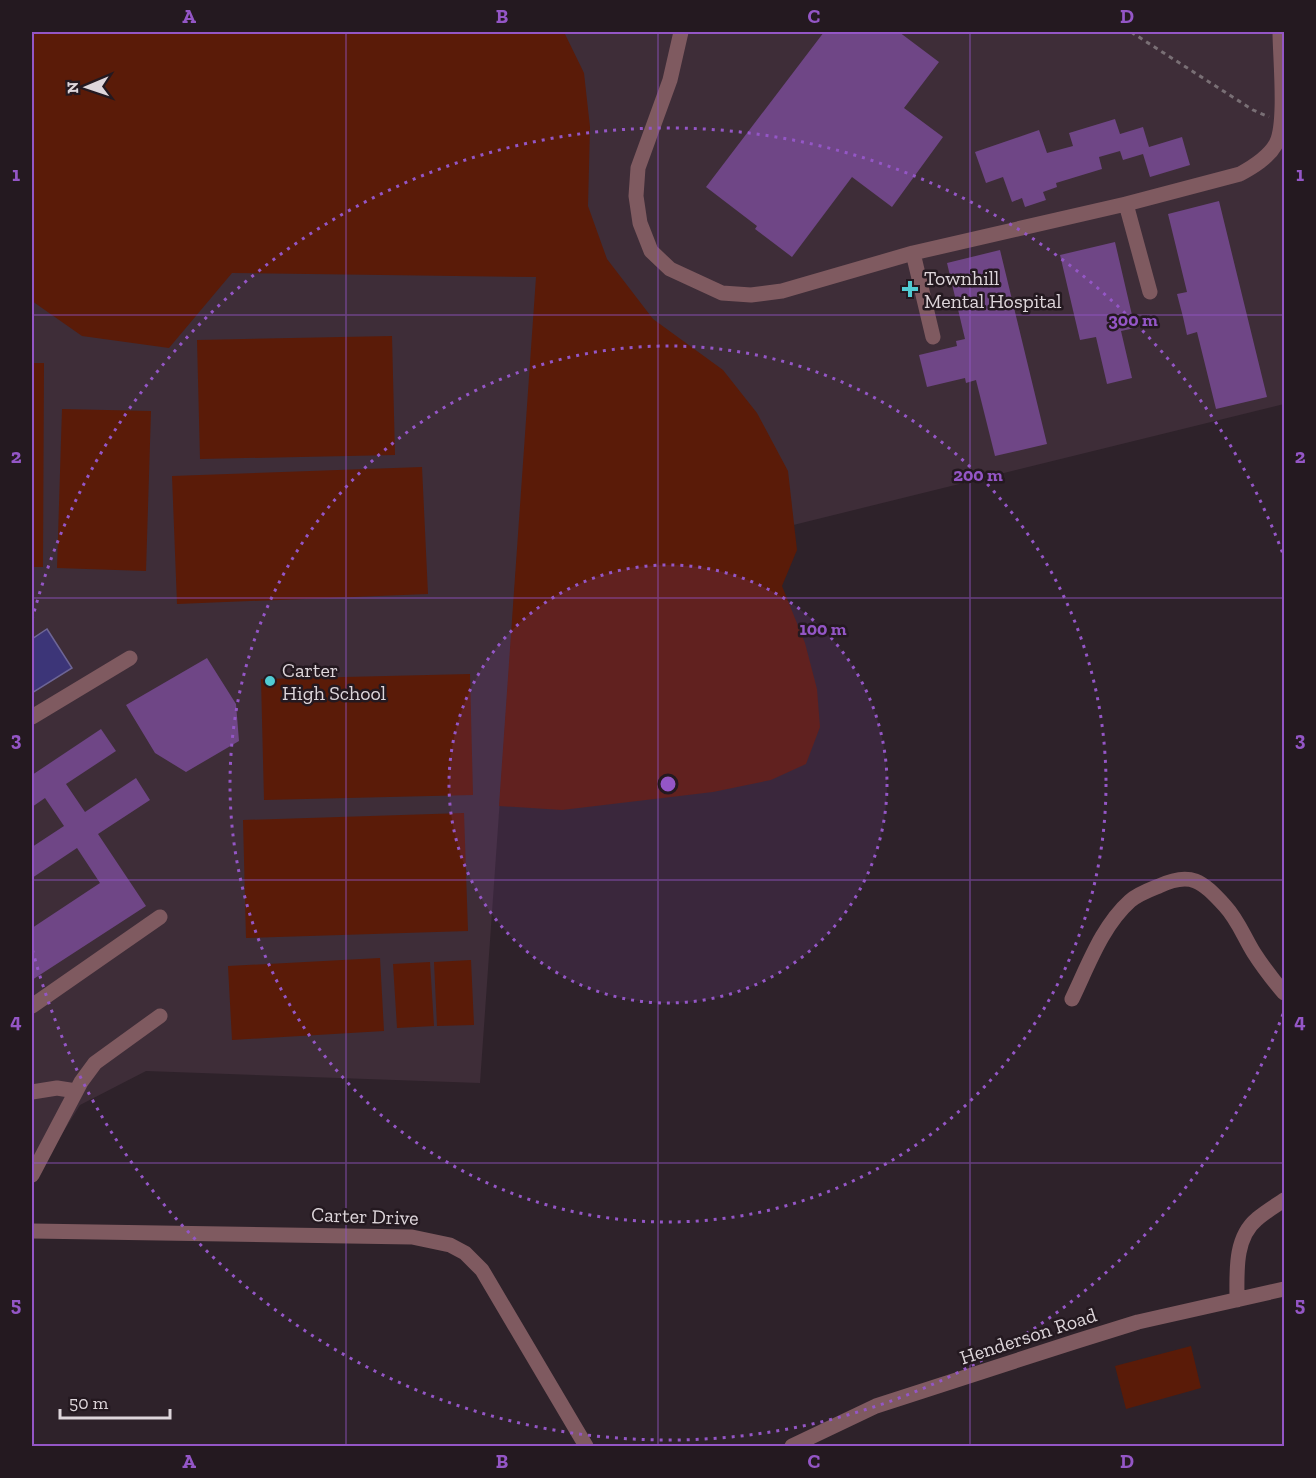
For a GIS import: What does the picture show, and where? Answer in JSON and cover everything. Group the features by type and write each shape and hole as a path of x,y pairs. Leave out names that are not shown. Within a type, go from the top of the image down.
{"street":[{"path":"681,32 670,80 638,168 636,196 640,223 651,251 670,269 722,293 751,295 782,291 913,253 1126,204 1240,174 1255,165 1276,144 1282,123 1280,32"},
{"path":"1126,204 1150,292"},
{"path":"913,253 933,337"},
{"path":"32,717 130,658"},
{"path":"1072,999 1112,922 1131,900 1172,880 1183,878 1191,878 1226,906 1238,922 1253,951 1284,993"},
{"path":"32,1006 160,917"},
{"path":"32,1175 76,1091 95,1063 160,1016"},
{"path":"32,1092 57,1088 76,1091"},
{"path":"1238,1300 1239,1253 1245,1233 1256,1220 1284,1200"},
{"name":"Carter Drive","path":"32,1231 412,1237 450,1245 465,1253 482,1270 586,1446"},
{"name":"Henderson Road","path":"792,1446 876,1406 1138,1322 1284,1289"}],"path":[{"path":"1131,32 1252,110 1282,123"}],"shaded area":[{"path":"32,32 1284,32 1284,404 635,564 517,557 480,1083 146,1071 80,1105 32,1182"},
{"path":"32,32 564,32 584,73 590,127 588,206 607,259 653,319 723,370 757,413 788,471 797,550 782,586 805,643 817,689 820,727 806,764 771,780 713,792 562,810 499,806 536,277 232,273 169,348 82,336 32,301"},
{"path":"392,336 395,455 200,459 197,340"},
{"path":"32,363 44,363 43,567 32,567"},
{"path":"62,409 151,411 146,571 57,568"},
{"path":"422,467 428,594 177,604 172,476"},
{"path":"47,629 72,668 32,693 32,639"},
{"path":"470,674 473,795 264,800 261,679"},
{"path":"464,813 468,931 246,938 243,820"},
{"path":"380,958 384,1031 232,1040 228,966"},
{"path":"471,960 474,1025 437,1026 434,962"},
{"path":"430,962 434,1026 397,1028 393,964"},
{"path":"1191,1346 1201,1388 1126,1409 1115,1366"}],"building":[{"path":"824,32 899,32 939,62 904,108 943,137 892,207 852,177 792,257 755,229 757,226 706,187"},
{"path":"1115,119 1120,134 1143,127 1149,147 1182,137 1190,165 1150,177 1143,154 1123,160 1120,151 1099,157 1102,169 1056,183 1057,187 1043,192 1046,200 1025,207 1022,198 1012,202 1003,177 986,183 975,152 1039,130 1047,153 1073,146 1069,133"},
{"path":"1219,201 1267,397 1216,409 1197,332 1187,335 1177,294 1187,292 1168,214"},
{"path":"1115,242 1135,328 1121,331 1132,378 1107,384 1096,337 1080,340 1060,255"},
{"path":"1000,250 1047,444 995,456 976,380 966,383 965,378 927,387 919,355 957,346 956,341 965,339 947,263"},
{"path":"207,658 236,704 239,741 186,772 155,753 126,705"},
{"path":"101,729 116,751 66,784 85,812 136,778 150,800 98,834 146,906 32,980 32,928 100,883 77,848 32,878 32,847 64,826 45,798 32,807 32,775"}],"place":[{"name":"Townhill Mental Hospital","path":"910,289"},
{"name":"Carter High School","path":"270,681"}]}
